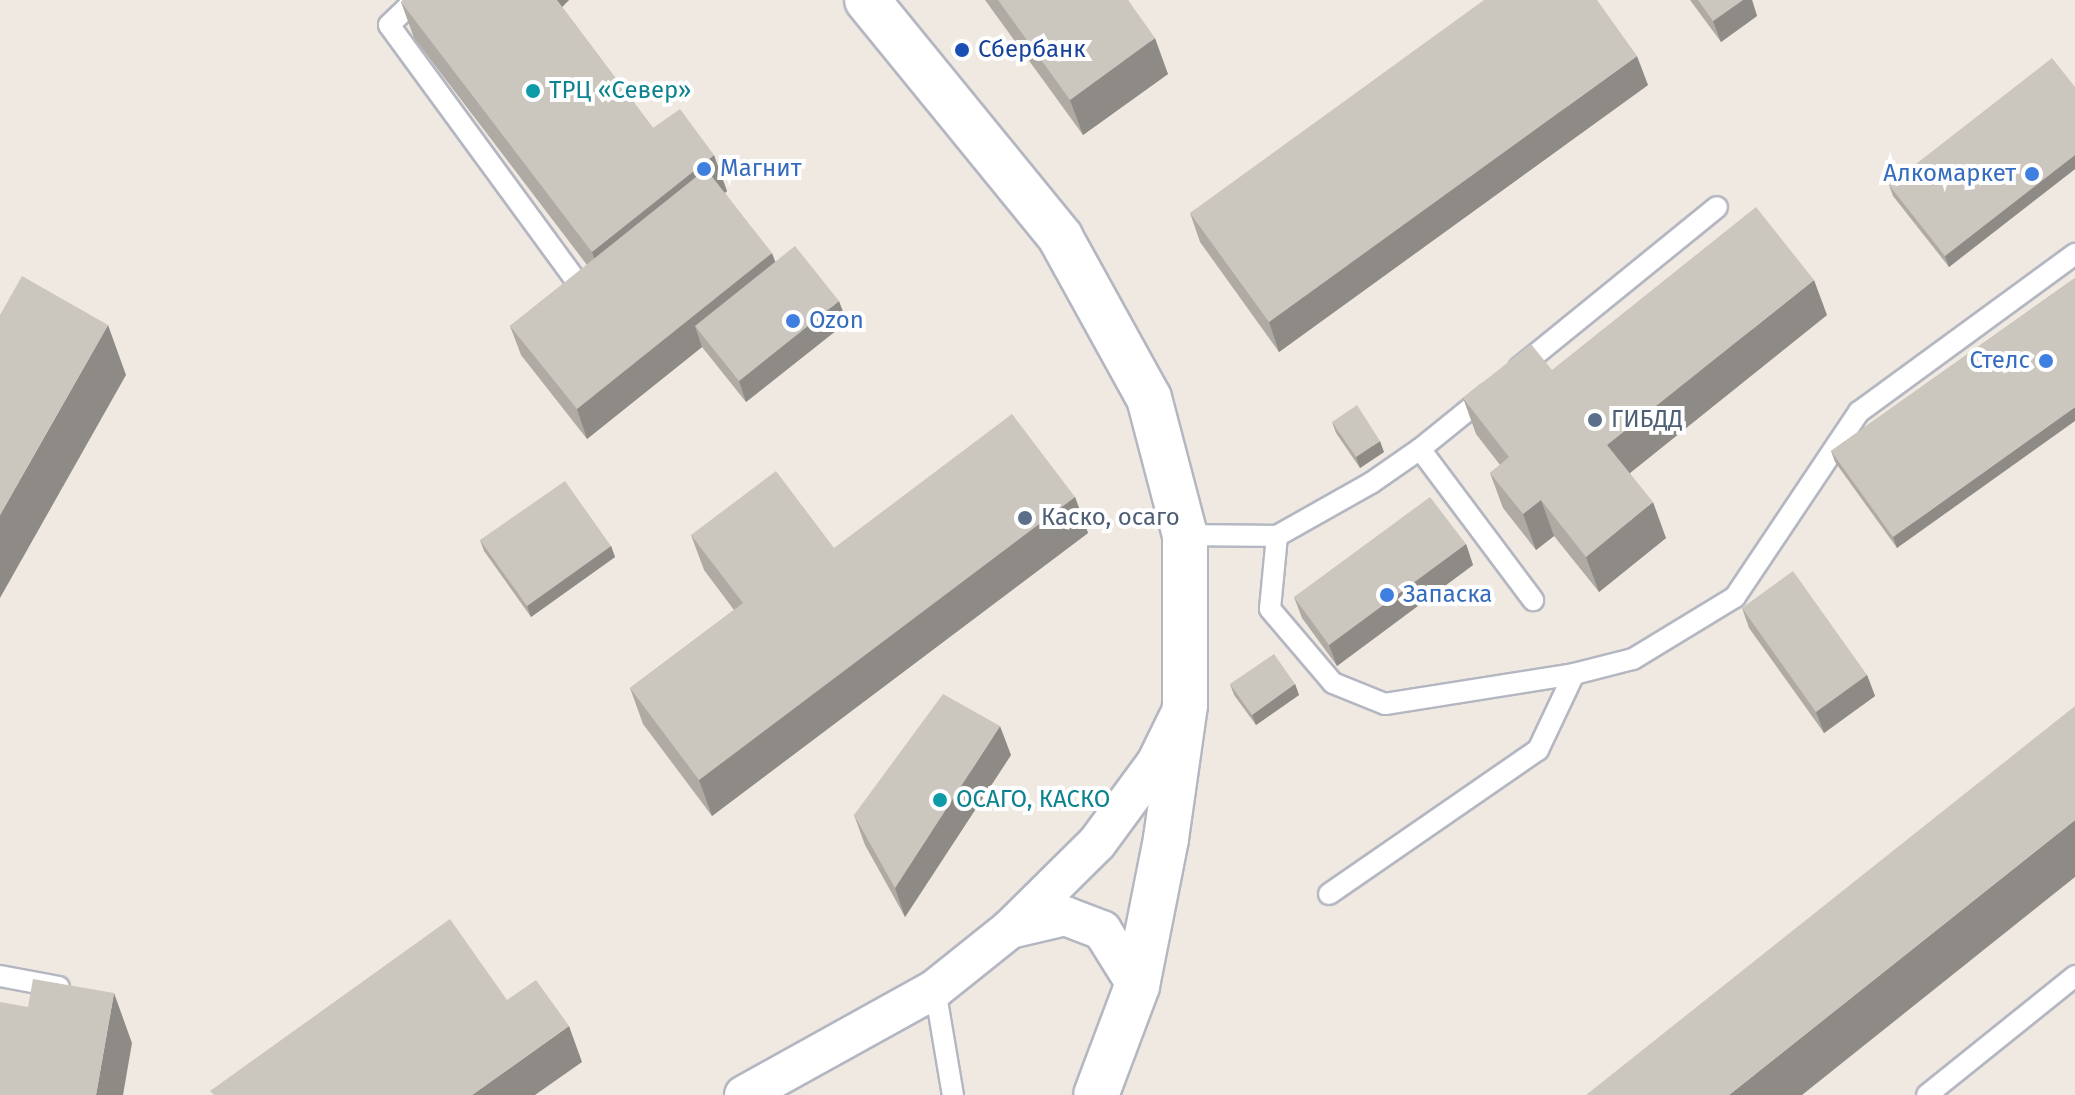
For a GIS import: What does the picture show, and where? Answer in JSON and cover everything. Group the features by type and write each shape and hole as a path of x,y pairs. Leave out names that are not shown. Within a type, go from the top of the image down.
{"street":[{"path":"867,0 1060,237 1149,398 1185,535 1185,705 1166,839 1137,986 1096,1095"},
{"path":"744,1095 935,989 1010,929 1097,843 1156,763 1185,705"},
{"path":"1010,929 1065,916 1102,930 1137,986"}],"lane":[{"path":"415,0 389,25 579,285"},
{"path":"1185,535 1277,536 1371,483 1420,449 1717,207"},
{"path":"1277,536 1270,609 1333,683 1385,704 1574,674 1633,659 1735,597 1859,412 2075,254"},
{"path":"1420,449 1533,600"},
{"path":"1329,894 1538,750 1574,674"},
{"path":"0,976 83,991"},
{"path":"1927,1095 2075,976"},
{"path":"935,989 953,1095"}],"building":[{"name":"ТРЦ «Север»","path":"557,0 653,128 680,109 714,155 592,252 401,2"},
{"path":"998,0 1128,0 1155,38 1070,100"},
{"path":"1484,0 1597,0 1637,56 1269,322 1190,213"},
{"path":"1698,0 1743,0 1713,21"},
{"path":"2052,58 2075,87 2075,155 1945,256 1889,185"},
{"path":"706,169 772,253 577,409 510,326"},
{"name":"ГИБДД","path":"1756,207 1814,280 1607,445 1653,502 1586,557 1541,500 1523,514 1490,473 1509,457 1463,398 1531,344 1552,370"},
{"path":"795,246 839,301 739,381 695,326"},
{"path":"22,276 108,325 0,515 0,315"},
{"path":"2075,278 2075,407 1893,537 1831,451"},
{"path":"1357,405 1380,441 1356,457 1332,422"},
{"path":"1012,414 1075,497 699,780 630,688 743,603 691,535 776,471 834,548"},
{"path":"565,481 611,546 527,606 480,540"},
{"path":"1430,497 1466,544 1329,645 1294,597"},
{"path":"1793,571 1867,675 1816,712 1742,608"},
{"path":"1274,654 1295,684 1252,715 1230,684"},
{"path":"943,694 1000,726 895,888 854,815"},
{"path":"2075,706 2075,820 1729,1095 1586,1095"},
{"path":"450,919 507,1000 536,980 569,1026 472,1095 214,1095 210,1091"},
{"path":"33,979 114,993 96,1095 0,1095 0,1002 28,1007"}],"place":[{"name":"Сбербанк","path":"962,50"},
{"name":"ТРЦ «Север»","path":"533,91"},
{"name":"Магнит","path":"704,169"},
{"name":"Алкомаркет","path":"2032,174"},
{"name":"Ozon","path":"793,321"},
{"name":"Стелс","path":"2046,361"},
{"name":"ГИБДД","path":"1595,420"},
{"name":"Каско, осаго","path":"1025,518"},
{"name":"Запаска","path":"1387,595"},
{"name":"ОСАГО, КАСКО","path":"940,800"}]}
